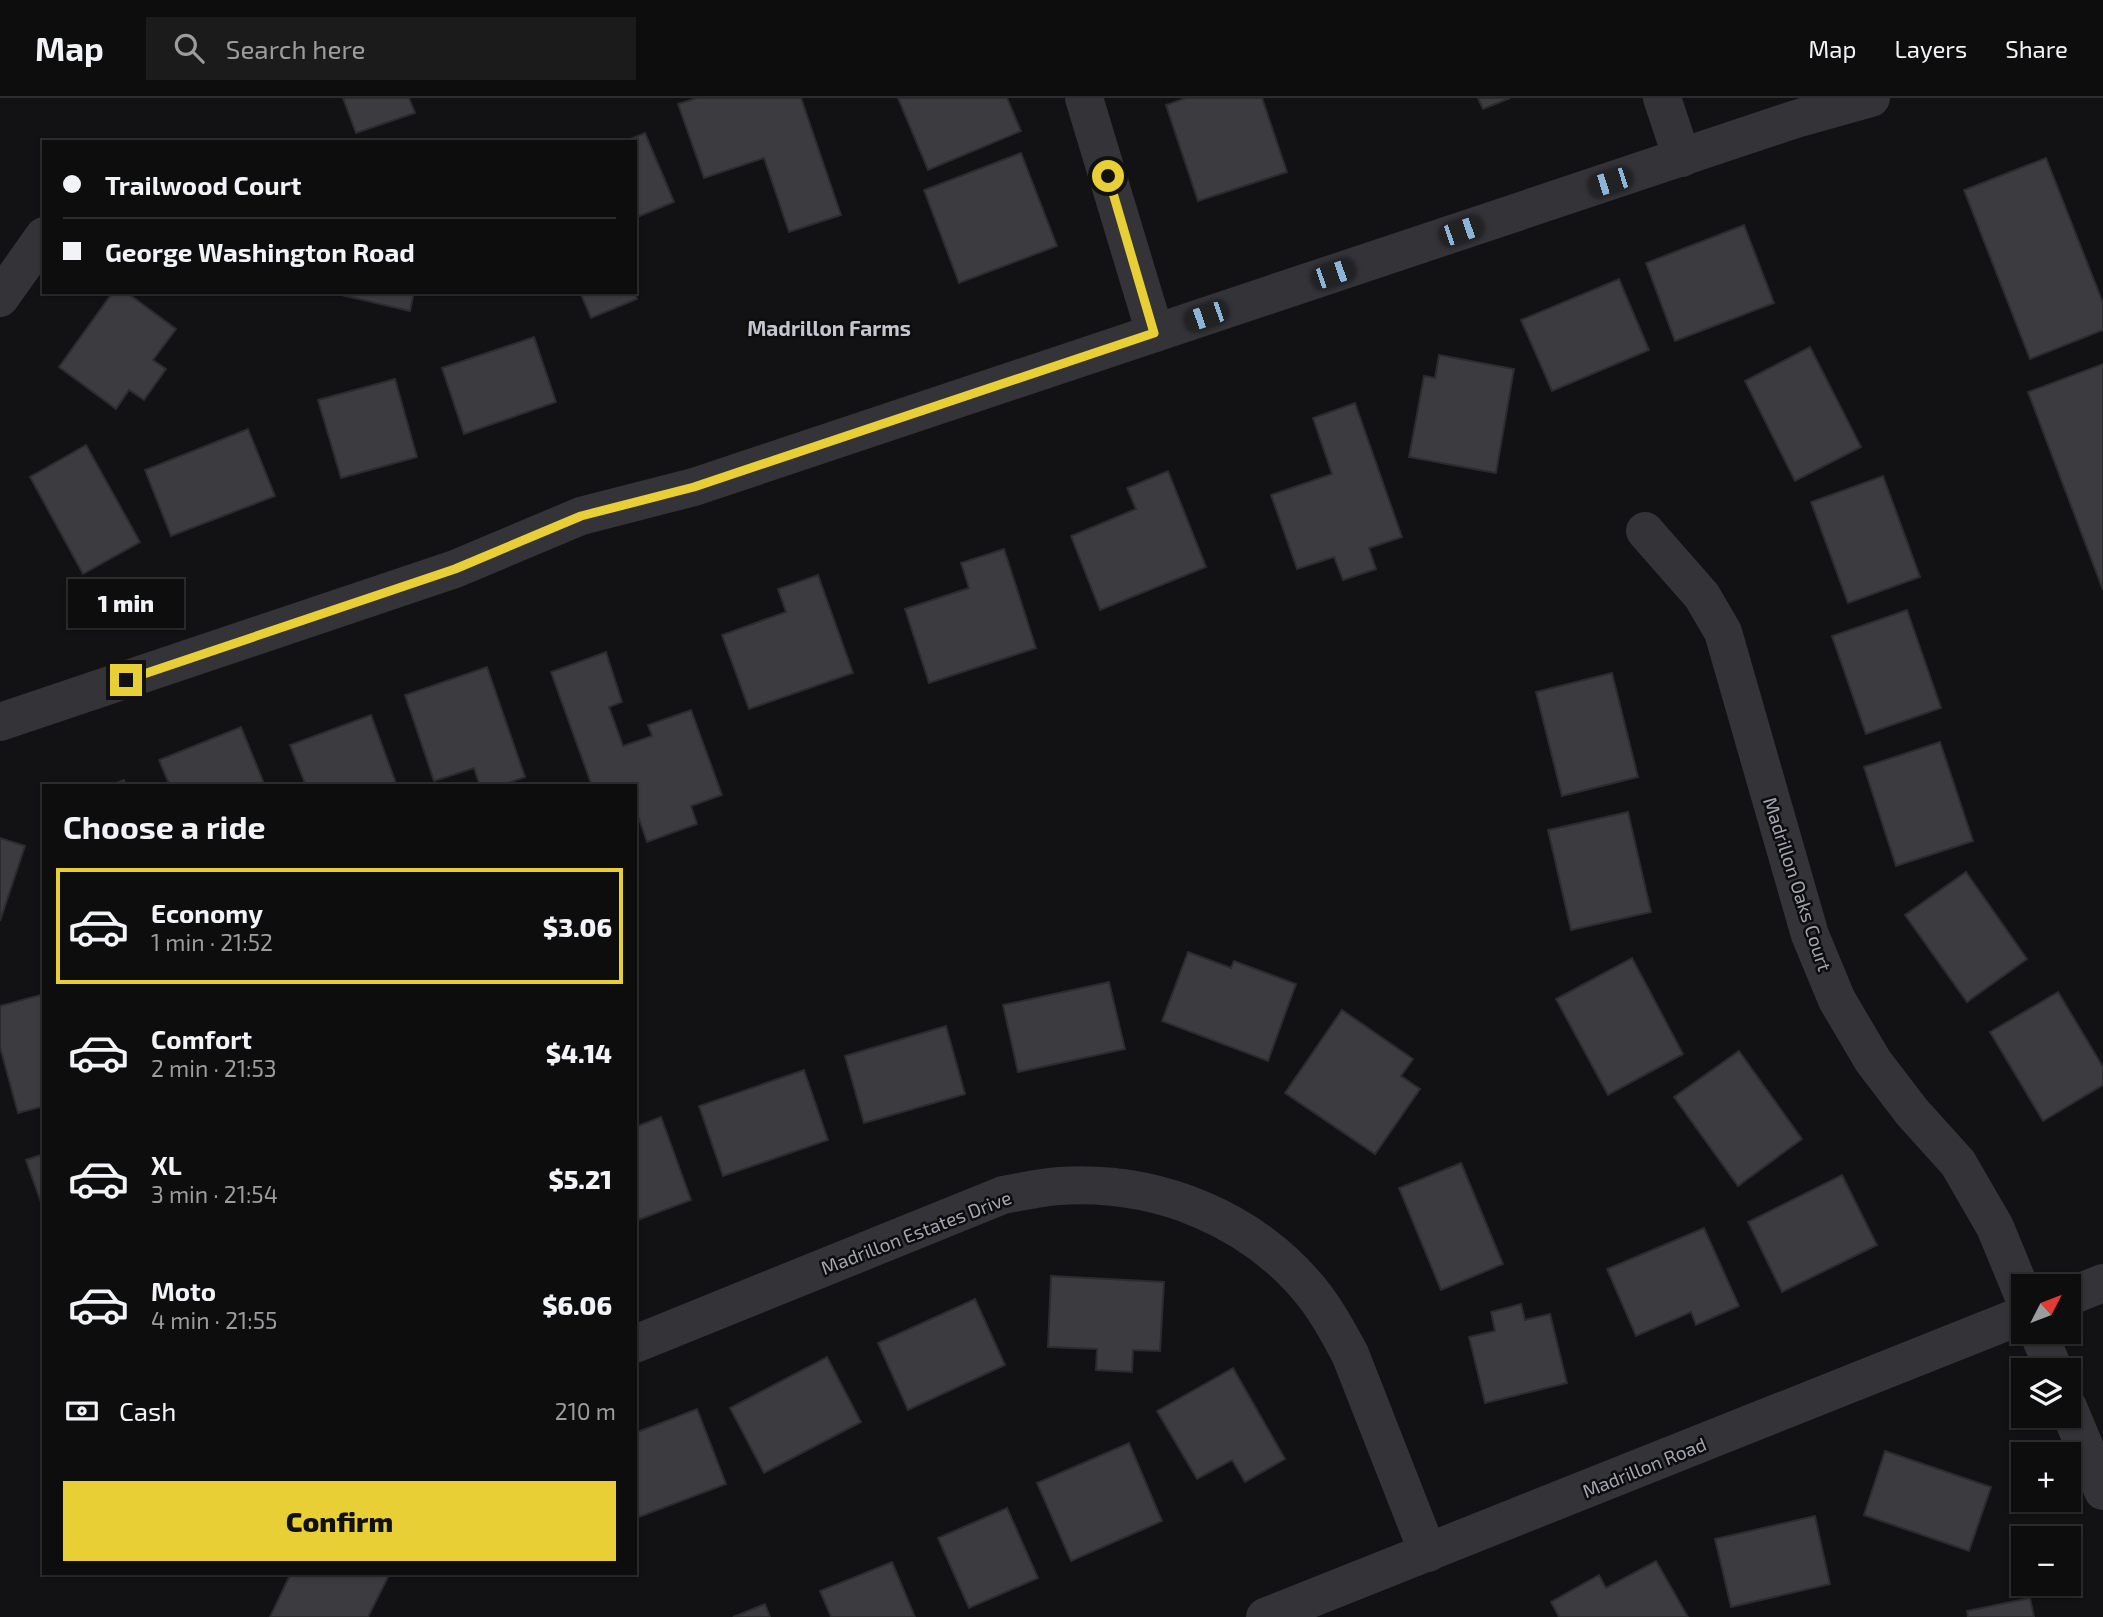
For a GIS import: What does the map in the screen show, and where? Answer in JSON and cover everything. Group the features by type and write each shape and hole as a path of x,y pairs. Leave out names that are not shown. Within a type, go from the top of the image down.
{"street":[{"path":"1084,98 1154,333"},
{"path":"1662,98 1682,158"},
{"path":"0,722 455,569 581,516 694,487 1796,119 1871,98"},
{"path":"0,298 42,239"},
{"name":"Madrillon Oaks Court","path":"1645,531 1702,596 1723,632 1810,934 1837,1000 1873,1061 1912,1112 1958,1163 1995,1227 2014,1274"},
{"name":"Madrillon Estates Drive","path":"637,1343 1003,1195 1059,1186 1115,1186 1171,1197 1229,1222 1275,1254 1313,1294 1334,1324 1350,1354 1428,1553"},
{"path":"2081,1292 2103,1283"},
{"name":"Madrillon Road","path":"1265,1617 2011,1320"},
{"path":"2077,1428 2103,1491"}],"building":[{"path":"343,98 409,98 415,113 356,133"},
{"path":"697,98 801,98 841,215 789,232 764,158 704,178 678,104"},
{"path":"898,98 1007,98 1021,131 928,170"},
{"path":"1186,98 1262,98 1287,172 1198,201 1166,105"},
{"path":"1478,98 1510,98 1483,109"},
{"path":"645,133 674,202 637,217 637,140 628,140"},
{"path":"1021,153 1057,246 959,283 924,190"},
{"path":"2046,158 2103,303 2103,330 2030,359 1964,190"},
{"path":"1744,225 1774,303 1675,341 1646,263"},
{"path":"1619,279 1649,350 1552,391 1521,320"},
{"path":"112,294 129,294 176,329 153,360 166,369 144,400 129,390 116,409 59,367"},
{"path":"341,294 414,294 410,311"},
{"path":"581,294 635,294 637,299 591,318"},
{"path":"534,337 556,402 464,434 442,368"},
{"path":"1810,347 1861,447 1795,481 1745,381"},
{"path":"1439,355 1514,369 1496,473 1409,457 1424,376 1435,378"},
{"path":"2103,364 2103,590 2028,392"},
{"path":"395,379 417,457 341,478 318,400"},
{"path":"1355,403 1402,537 1369,548 1376,569 1343,580 1334,557 1297,569 1271,495 1332,474 1313,418"},
{"path":"248,429 275,496 171,536 145,470"},
{"path":"86,445 140,542 83,574 30,477"},
{"path":"1168,471 1206,567 1100,610 1071,536 1136,509 1127,488"},
{"path":"1883,476 1920,577 1848,603 1811,502"},
{"path":"1004,549 1036,648 929,683 905,609 969,588 961,563"},
{"path":"818,575 853,673 749,709 722,635 786,612 778,589"},
{"path":"1907,610 1941,708 1866,734 1832,636"},
{"path":"606,652 622,702 609,707 623,746 652,736 648,725 691,710 722,795 691,806 697,824 647,842 639,819 637,820 637,784 591,784 551,672"},
{"path":"487,667 525,777 505,784 479,784 474,768 434,781 405,695"},
{"path":"1612,673 1638,777 1562,796 1536,692"},
{"path":"371,715 396,784 305,784 290,745"},
{"path":"241,727 264,784 169,784 159,760"},
{"path":"1940,742 1973,841 1896,866 1864,767"},
{"path":"1628,812 1651,912 1571,930 1548,830"},
{"path":"0,838 25,846 0,921"},
{"path":"1966,872 2027,959 1967,1002 1905,915"},
{"path":"1188,952 1231,968 1234,961 1296,984 1268,1061 1162,1021"},
{"path":"1632,958 1683,1054 1608,1095 1556,999"},
{"path":"1109,982 1125,1049 1018,1072 1003,1005"},
{"path":"2058,992 2103,1067 2103,1085 2043,1121 1990,1032"},
{"path":"42,995 42,1107 18,1113 0,1047 0,1006"},
{"path":"1342,1010 1413,1059 1401,1076 1420,1089 1375,1154 1285,1093"},
{"path":"946,1026 965,1094 864,1123 845,1056"},
{"path":"1739,1051 1802,1139 1738,1186 1674,1097"},
{"path":"804,1070 828,1140 723,1176 699,1106"},
{"path":"661,1117 691,1200 637,1220 637,1126"},
{"path":"42,1155 42,1205 26,1160"},
{"path":"1461,1163 1503,1264 1441,1290 1399,1188"},
{"path":"1842,1175 1877,1245 1782,1292 1748,1222"},
{"path":"1704,1228 1739,1306 1696,1325 1691,1312 1636,1336 1607,1269"},
{"path":"1051,1276 1164,1282 1160,1351 1133,1350 1132,1372 1096,1370 1097,1349 1048,1347"},
{"path":"975,1299 1005,1365 908,1410 878,1343"},
{"path":"1521,1304 1525,1320 1550,1314 1567,1383 1485,1403 1469,1337 1495,1331 1491,1312"},
{"path":"827,1357 861,1422 764,1473 730,1408"},
{"path":"1233,1368 1285,1459 1245,1482 1232,1460 1197,1479 1157,1411"},
{"path":"697,1409 726,1484 639,1517 637,1432"},
{"path":"1129,1443 1162,1521 1071,1561 1037,1483"},
{"path":"1885,1451 1991,1487 1969,1551 1864,1515"},
{"path":"1007,1508 1038,1578 969,1608 938,1538"},
{"path":"1815,1516 1830,1584 1731,1607 1715,1539"},
{"path":"1656,1561 1688,1617 1559,1617 1551,1602 1599,1575 1606,1588"},
{"path":"892,1562 915,1617 831,1617 820,1591"},
{"path":"290,1575 389,1575 368,1617 270,1617"},
{"path":"2030,1598 2034,1617 1968,1617 1967,1611"},
{"path":"765,1604 770,1617 733,1617"}],"district":[{"name":"Madrillon Farms","path":"829,327"}],"route":[{"path":"126,680 455,569 581,516 694,487 1154,333 1108,176"}]}
